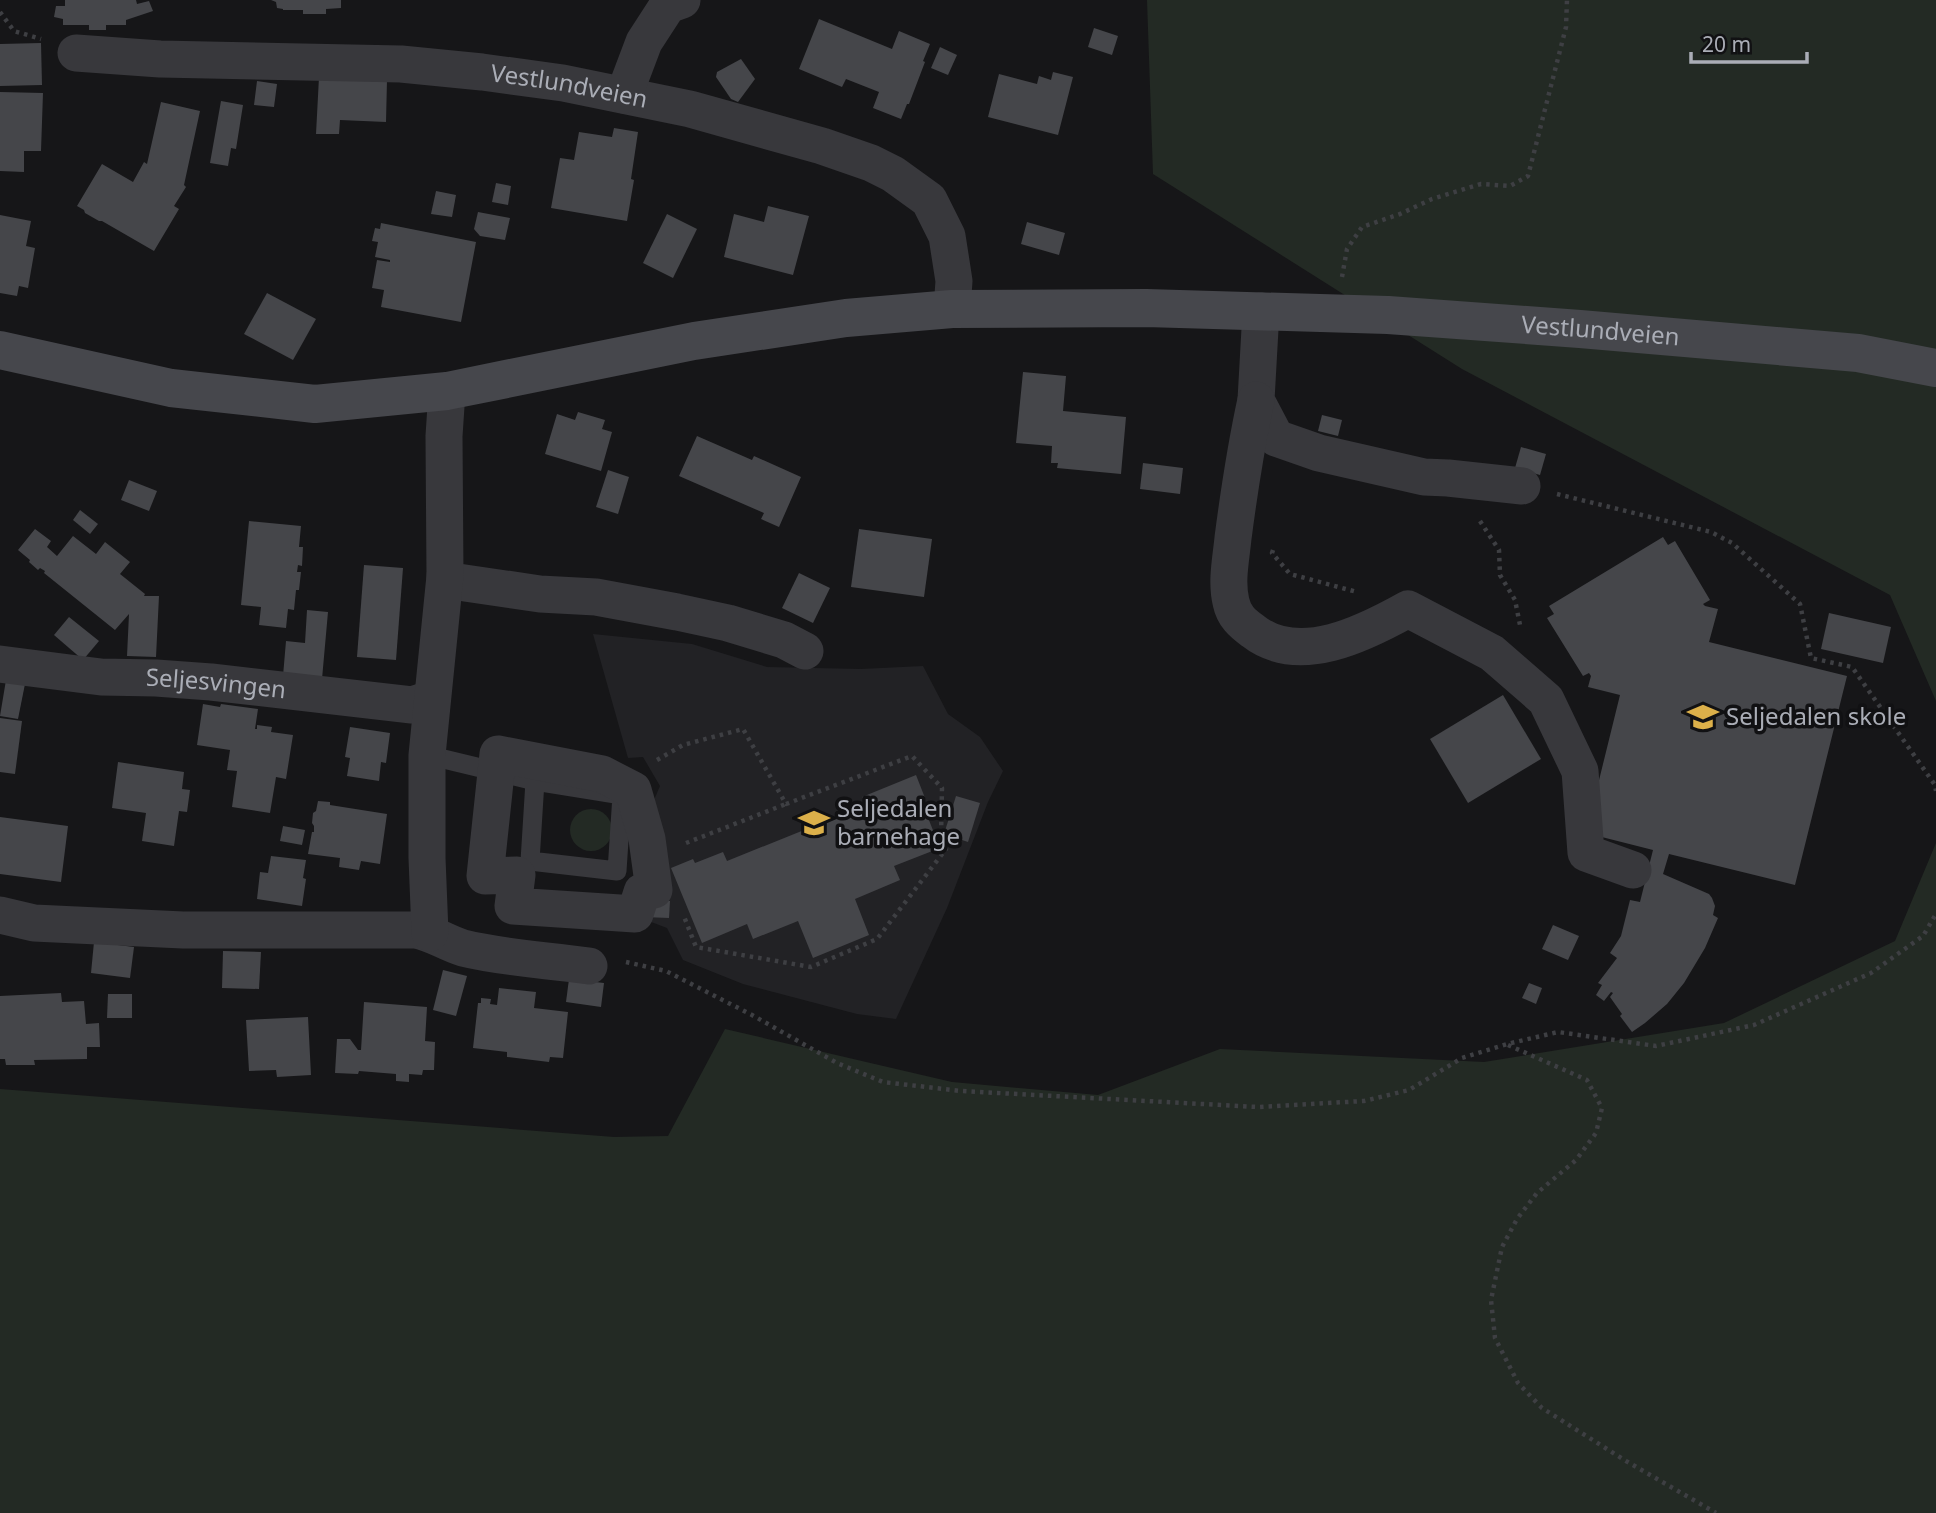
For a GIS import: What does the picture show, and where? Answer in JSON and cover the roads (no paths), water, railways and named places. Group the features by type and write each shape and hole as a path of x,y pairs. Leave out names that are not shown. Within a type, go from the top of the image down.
{"main road":[{"name":"Vestlundveien","path":"0,350 171,388 315,404 447,391 708,339 845,318 952,309 1146,308 1339,313 1580,329 1858,353 1936,368"}],"street":[{"path":"624,95 644,42 668,5 682,0"},
{"name":"Vestlundveien","path":"76,53 160,59 401,64 536,80 690,109 822,146 871,163 893,174 929,200 947,236 954,281 952,309"},
{"path":"1261,311 1256,400 1242,468 1228,581 1231,604 1239,621 1258,636 1278,644 1311,647 1351,637 1408,609 1492,653 1546,700 1580,771 1586,853 1633,870"},
{"path":"430,933 426,755 445,576 444,449 447,391"},
{"path":"1256,400 1276,438 1320,453 1424,477 1522,485"},
{"path":"445,576 458,582 540,594 596,597 690,615 773,637 804,651"},
{"name":"Seljesvingen","path":"0,664 102,677 211,682 412,705 431,699"},
{"path":"498,754 602,774 633,790 647,839 654,890 642,892 635,914 513,906 517,875 485,876 496,772 498,754"},
{"path":"0,915 34,922 183,930 416,930 430,933 460,947 589,966"}],"lane":[{"path":"426,755 535,781 622,795 617,871 530,861 535,781"}],"place":[{"name":"Seljedalen skole","path":"1703,717"},
{"name":"Seljedalen barnehage","path":"814,823"}]}
